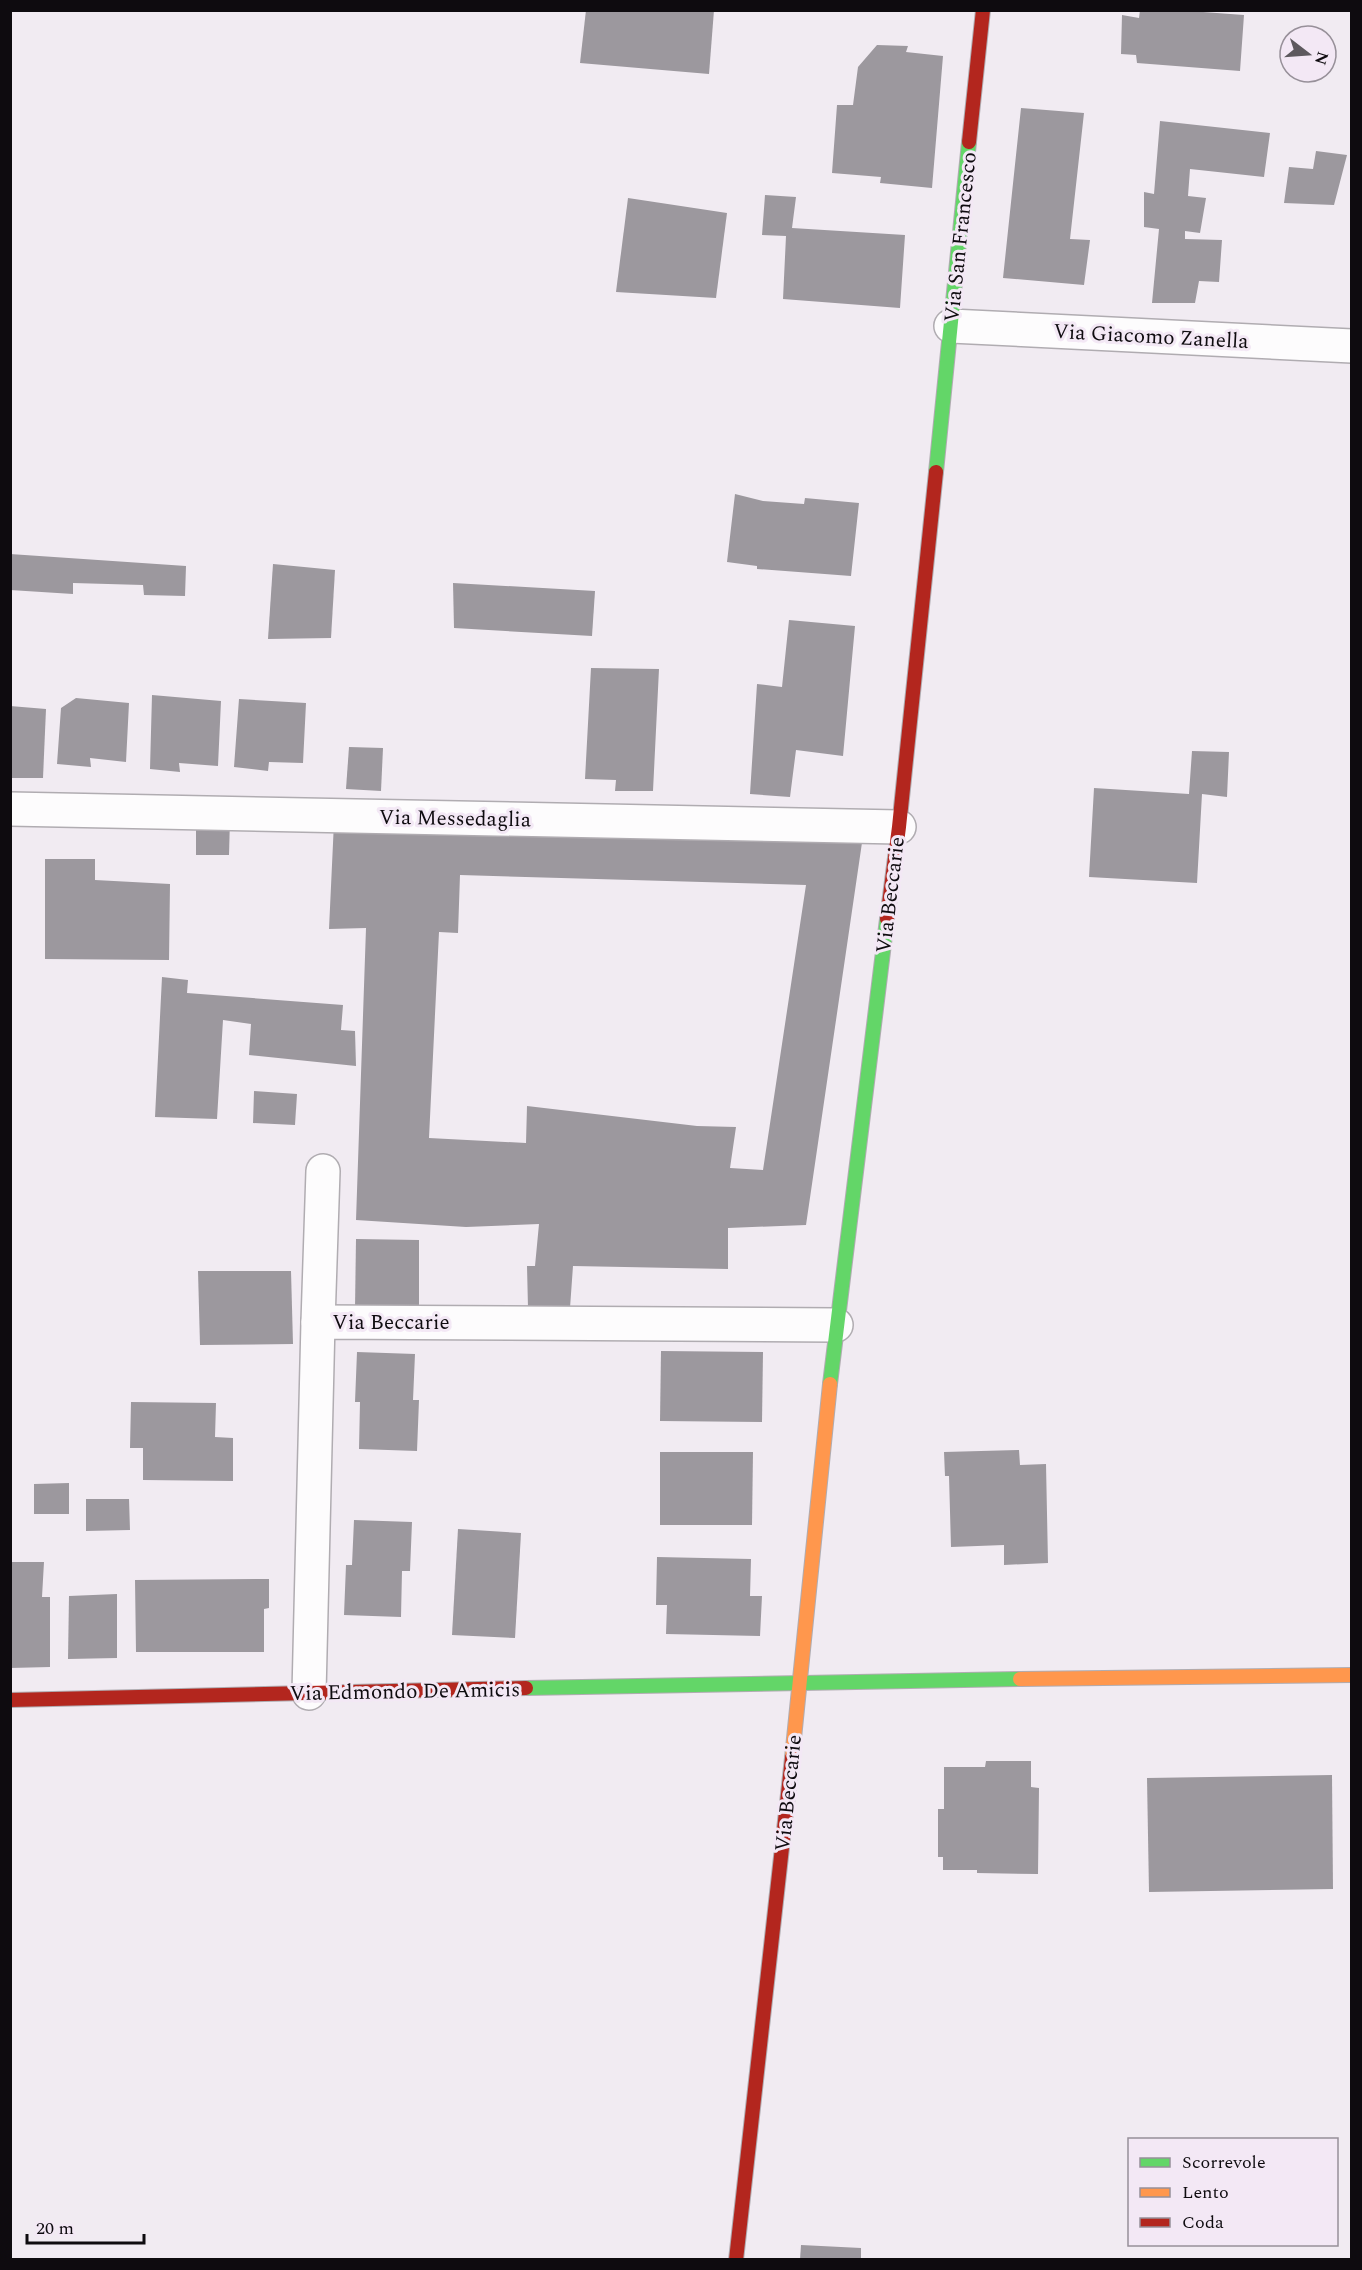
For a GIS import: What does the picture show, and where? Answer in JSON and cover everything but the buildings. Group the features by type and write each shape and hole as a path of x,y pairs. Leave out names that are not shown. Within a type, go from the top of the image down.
{"main road":[{"name":"Via San Francesco","path":"937,463 983,10"},
{"name":"Via Beccarie","path":"736,2259 800,1682 836,1325 899,827 937,463"},
{"name":"Via Edmondo De Amicis","path":"10,1700 800,1682 1352,1675"}],"street":[{"name":"Via Giacomo Zanella","path":"951,326 1352,346"},
{"name":"Via Messedaglia","path":"10,809 899,827"},
{"path":"318,1322 323,1171"},
{"name":"Via Beccarie","path":"309,1693 318,1322 836,1325"}],"traffic: fast":[{"path":"936,472 969,142"},
{"path":"830,1384 887,919"},
{"path":"526,1688 1020,1679"}],"traffic: slow":[{"path":"792,1758 830,1384"},
{"path":"1020,1679 1352,1675"}],"traffic: jam":[{"path":"969,142 983,10"},
{"path":"887,919 899,827 936,472"},
{"path":"10,1700 526,1688"},
{"path":"736,2260 792,1758"}]}
